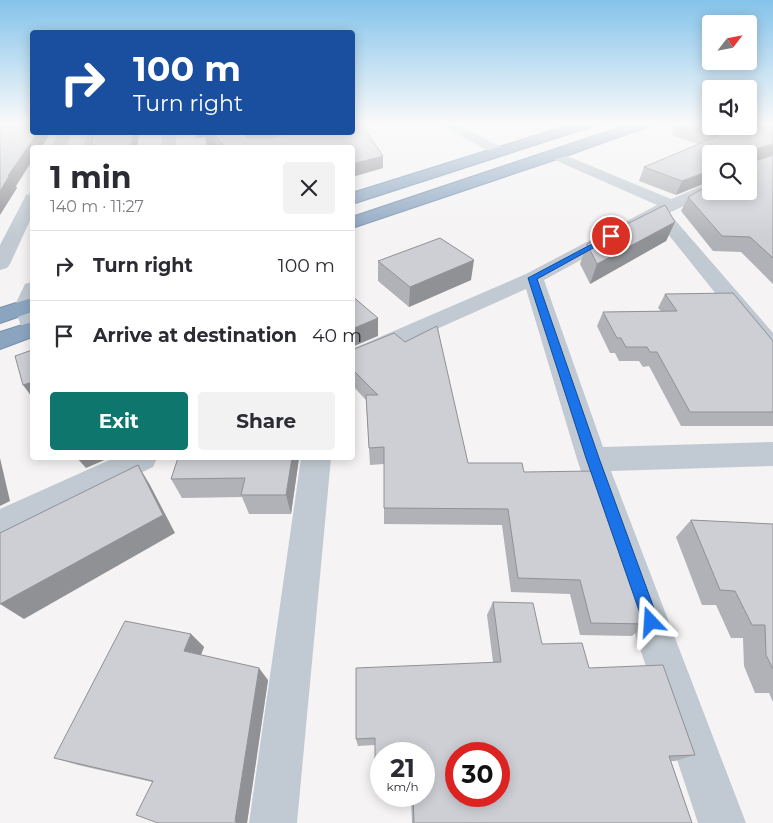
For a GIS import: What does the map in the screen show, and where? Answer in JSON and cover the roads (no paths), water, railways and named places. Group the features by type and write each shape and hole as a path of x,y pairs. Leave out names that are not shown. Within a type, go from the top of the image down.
{"highway":[{"path":"355,198 466,161"},
{"path":"355,221 536,161"},
{"path":"0,316 30,300"},
{"path":"0,341 30,330"}],"street":[{"path":"568,161 665,208 773,348"},
{"path":"355,358 533,278 665,208 702,191"},
{"path":"0,264 30,203"},
{"path":"533,278 592,458 722,823"},
{"path":"592,458 773,454"},
{"path":"0,525 138,460"},
{"path":"273,823 316,460"}]}
